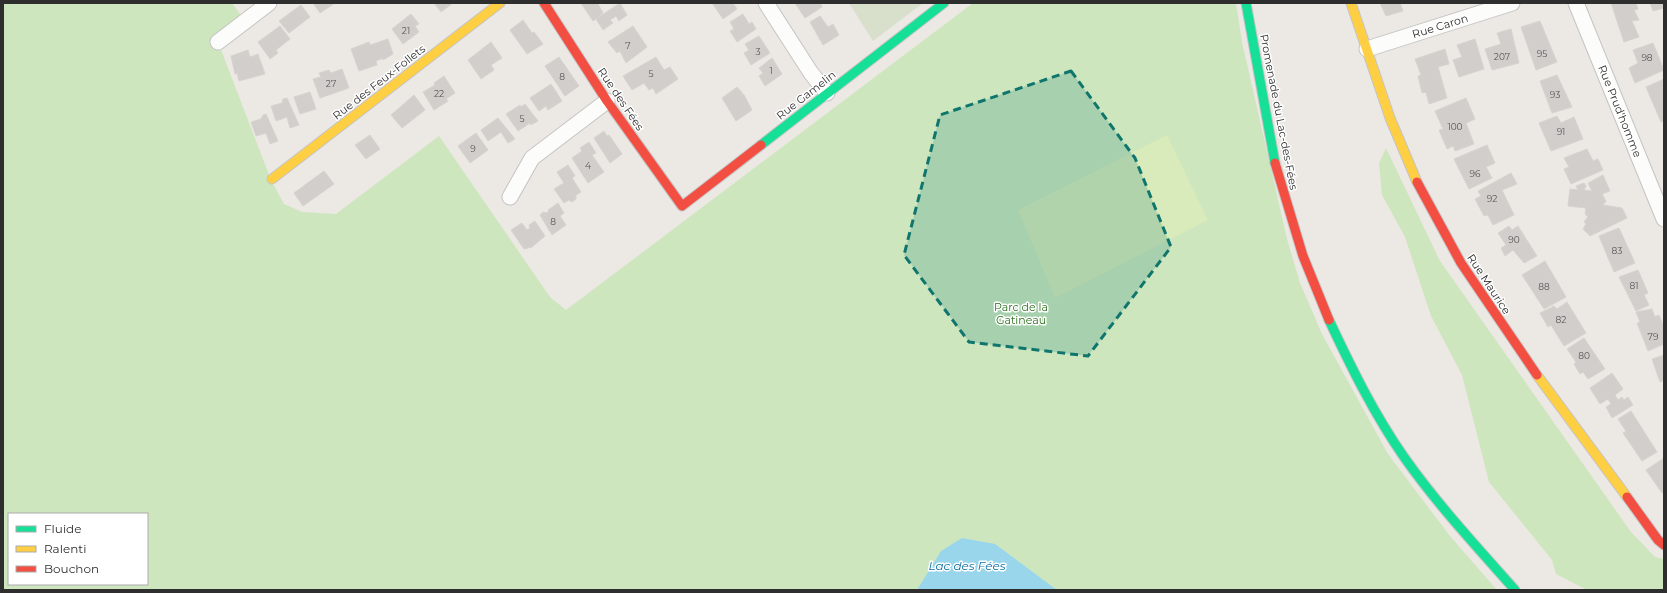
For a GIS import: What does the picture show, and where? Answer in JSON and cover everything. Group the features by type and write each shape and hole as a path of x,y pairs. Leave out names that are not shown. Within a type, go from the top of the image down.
{"street":[{"path":"218,42 269,3"},
{"name":"Rue des Feux-Follets","path":"272,180 500,3"},
{"name":"Rue des Fées","path":"544,3 607,101 682,206"},
{"path":"766,3 811,73 827,93"},
{"name":"Rue Gamelin","path":"682,206 944,3"},
{"name":"Promenade du Lac-des-Fées","path":"1246,3 1262,100 1282,191 1308,274 1344,352 1395,444 1441,506 1516,590"},
{"name":"Rue Maurice","path":"1351,3 1383,97 1418,185 1466,274 1537,375 1658,540 1664,545"},
{"name":"Rue Caron","path":"1367,49 1512,3"},
{"name":"Rue Prud'homme","path":"1576,3 1664,219"},
{"path":"510,197 532,158 607,101"}],"highlighted area":[{"path":"1071,71 1135,158 1171,247 1088,356 969,342 904,255 940,115"}],"green space":[{"name":"Parc de la Gatineau","path":"3,3 232,3 245,21 218,42 271,180 284,204 302,212 336,214 439,136 550,297 566,310 973,3 1236,3 1242,42 1287,239 1300,283 1322,334 1388,454 1450,536 1497,590 3,590"},
{"path":"849,3 923,3 873,41"},
{"path":"1167,135 1208,220 1055,298 1018,210"},
{"path":"1386,148 1440,261 1631,532 1655,557 1664,559 1664,590 1587,590 1556,574 1552,560 1489,482 1462,375 1431,316 1405,237 1382,195 1379,163"}],"water":[{"name":"Lac des Fées","path":"962,538 995,544 1057,590 917,590 941,551"}],"building":[{"path":"313,3 335,3 320,13"},
{"path":"434,3 453,3 441,12"},
{"path":"581,3 599,3 598,4 603,13 593,21"},
{"path":"620,3 627,15 619,21 616,16 610,20 613,23 603,30 596,19"},
{"path":"712,3 733,3 737,9 723,19"},
{"path":"795,3 820,3 822,7 805,18"},
{"path":"1380,3 1400,3 1403,11 1386,16"},
{"path":"1611,3 1636,3 1638,9 1634,10 1639,20 1632,21 1639,37 1624,42"},
{"path":"1650,3 1664,3 1664,8 1653,11"},
{"path":"301,5 310,17 289,33 279,21"},
{"path":"411,14 419,24 415,26 419,32 403,44 392,29"},
{"path":"743,14 749,24 752,22 756,29 737,42 730,31 734,29 730,22"},
{"path":"820,16 828,27 833,24 839,35 823,45 810,22"},
{"path":"523,20 532,33 534,32 543,44 527,54 510,30"},
{"path":"1540,21 1557,62 1536,70 1521,27"},
{"path":"280,26 290,39 276,50 278,53 270,59 258,42"},
{"path":"633,26 647,47 626,63 620,51 617,53 608,42"},
{"path":"1511,29 1519,63 1492,70 1485,49 1501,44 1497,33"},
{"path":"759,36 770,53 751,65 744,53 749,50 745,44"},
{"path":"388,39 393,54 383,60 383,58 376,61 377,65 359,71 351,49 369,42 370,45"},
{"path":"1475,39 1484,69 1459,77 1453,60 1462,57 1457,45"},
{"path":"491,42 502,58 491,65 494,70 481,79 468,60"},
{"path":"1653,43 1664,70 1635,83 1629,68 1638,63 1633,50"},
{"path":"1445,49 1449,64 1438,67 1447,98 1429,104 1426,92 1422,93 1418,76 1421,75 1415,59"},
{"path":"248,50 250,57 258,54 265,74 239,81 237,73 235,74 231,56"},
{"path":"559,57 579,86 565,96 545,66"},
{"path":"656,57 664,70 670,67 678,79 656,94 653,88 649,90 644,83 632,90 623,76"},
{"path":"772,58 782,74 765,86 759,76 763,73 759,68"},
{"path":"342,69 349,88 320,98 313,79 321,77 319,73 329,70 331,73"},
{"path":"1557,75 1572,107 1552,113 1540,81"},
{"path":"444,76 455,93 446,99 448,101 434,110 423,92 435,85 434,83"},
{"path":"1664,79 1664,121 1661,122 1646,87"},
{"path":"551,84 562,101 548,110 546,106 539,111 530,98"},
{"path":"737,87 744,95 752,110 736,121 722,98"},
{"path":"310,92 316,109 300,114 294,97"},
{"path":"414,95 425,110 402,128 391,115"},
{"path":"287,98 299,125 290,128 287,117 276,121 271,106 282,103 283,99"},
{"path":"1466,98 1475,119 1466,123 1474,144 1455,151 1453,146 1447,149 1439,130 1443,129 1435,111"},
{"path":"525,104 538,121 531,125 530,123 518,131 506,114 520,105 521,107"},
{"path":"266,114 278,141 270,144 266,133 256,136 251,122 261,119 263,115"},
{"path":"1557,116 1561,123 1574,117 1583,139 1551,151 1539,123"},
{"path":"498,118 515,139 508,143 501,132 488,141 481,130"},
{"path":"604,131 607,136 609,135 622,154 610,163 594,138"},
{"path":"476,133 488,150 470,163 458,146"},
{"path":"370,135 380,149 366,159 355,145"},
{"path":"589,142 596,153 592,155 604,172 588,183 572,158 582,151 580,148"},
{"path":"1487,145 1495,163 1486,167 1492,178 1469,189 1454,159"},
{"path":"1587,149 1593,161 1598,159 1603,170 1571,184 1564,169 1569,167 1564,158"},
{"path":"568,165 575,176 572,178 581,192 576,195 576,199 572,202 569,200 564,203 554,189 564,183 557,172"},
{"path":"324,171 334,184 303,206 294,193"},
{"path":"1511,173 1517,184 1502,190 1514,215 1493,225 1488,215 1484,216 1475,199 1481,196 1478,191"},
{"path":"1603,175 1610,191 1602,194 1606,201 1603,205 1622,208 1627,218 1590,236 1583,229 1586,224 1584,222 1588,217 1585,214 1586,208 1568,206 1570,189 1578,190 1576,186 1584,183 1586,186 1584,190 1592,191 1588,183"},
{"path":"558,203 564,213 560,216 566,225 552,235 540,215 543,212 546,213 549,211 548,210"},
{"path":"535,221 545,236 532,247 524,249 511,230 522,223 527,230 530,228 529,225"},
{"path":"1509,226 1512,230 1518,226 1537,256 1524,263 1513,250 1505,256 1501,248 1506,245 1498,233"},
{"path":"1619,228 1635,263 1614,272 1599,236"},
{"path":"1545,261 1566,297 1544,309 1522,275"},
{"path":"1638,270 1648,293 1644,295 1649,305 1636,311 1619,277"},
{"path":"1567,302 1586,333 1564,346 1551,325 1548,327 1540,313 1554,306 1557,309"},
{"path":"1652,309 1655,317 1659,315 1664,327 1664,344 1648,351 1637,323 1640,322 1636,312"},
{"path":"1584,338 1605,369 1588,379 1583,372 1580,374 1574,364 1576,362 1567,349"},
{"path":"1664,355 1664,380 1660,382 1652,359"},
{"path":"1612,373 1623,389 1615,395 1618,400 1622,397 1624,400 1628,397 1633,405 1612,418 1606,407 1611,404 1608,399 1600,404 1590,388"},
{"path":"1631,411 1657,452 1642,461 1623,433 1626,431 1618,419"},
{"path":"1664,458 1664,492 1662,493 1646,470"}],"traffic: fast":[{"path":"761,145 944,3"},
{"path":"1246,3 1275,163"},
{"path":"1329,320 1354,373 1393,441 1404,457 1444,508 1515,590"}],"traffic: slow":[{"path":"272,179 500,3"},
{"path":"1351,3 1390,118 1417,182"},
{"path":"1537,375 1627,497"}],"traffic: jam":[{"path":"544,3 607,101 682,206 761,145"},
{"path":"1275,163 1303,256 1329,320"},
{"path":"1417,182 1461,263 1537,375"},
{"path":"1627,497 1658,540 1664,545"}]}
